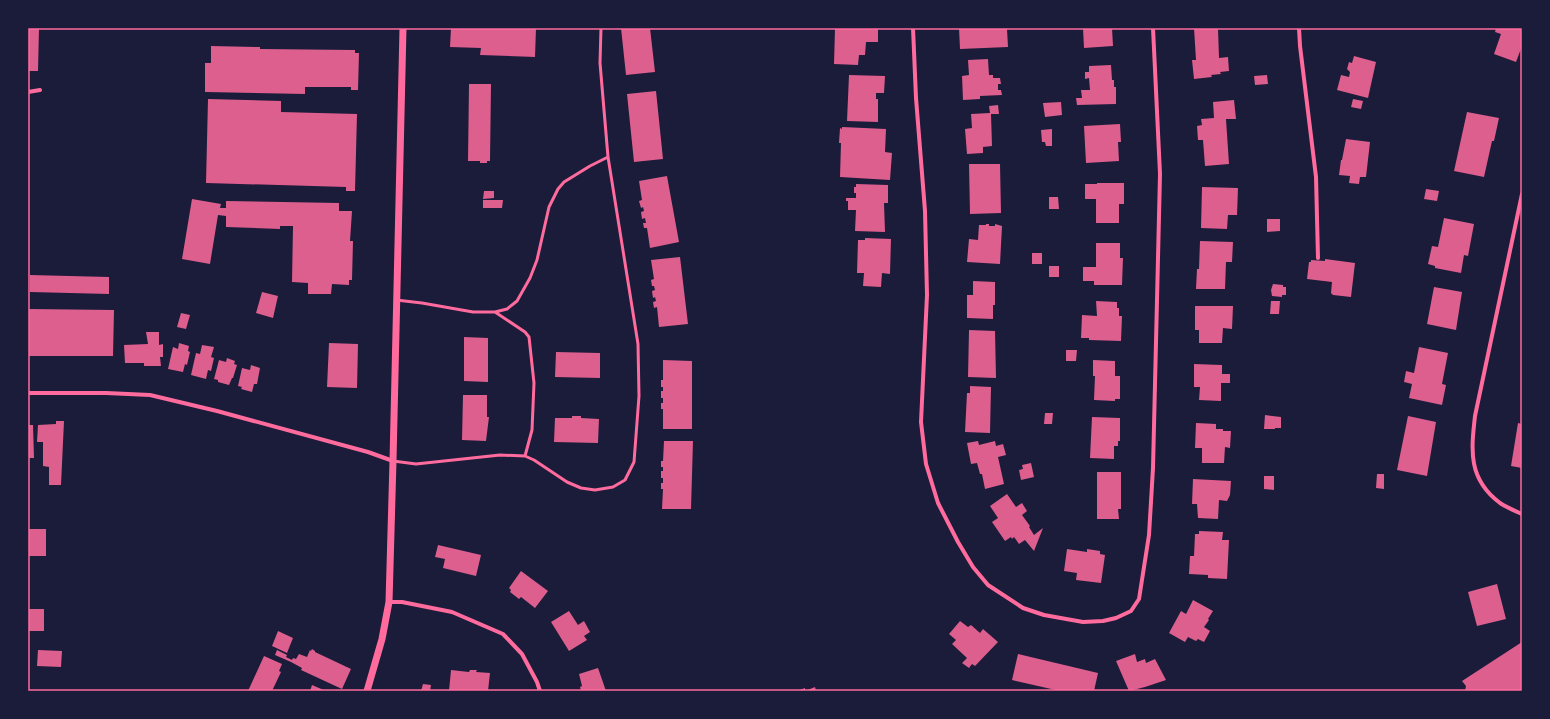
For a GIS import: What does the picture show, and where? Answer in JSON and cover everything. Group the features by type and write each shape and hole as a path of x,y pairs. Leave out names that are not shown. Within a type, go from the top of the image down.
{"street":[{"path":"367,691 382,639 389,602 403,28"},
{"path":"913,28 916,98 925,211 928,296 921,422 926,464 938,503 973,567 988,585 1024,608 1044,615 1083,622 1103,621 1116,618 1131,611 1139,599 1149,535 1153,468 1160,174 1153,28"},
{"path":"1299,28 1316,177 1318,258"},
{"path":"28,92 40,90"},
{"path":"1522,194 1475,416 1472,442 1474,468 1482,486 1500,503 1522,514"},
{"path":"28,393 106,393 150,395 353,448 393,460"},
{"path":"389,602 402,602 452,612 503,634 522,654 537,682 540,691"}],"lane":[{"path":"393,460 416,464 500,455 525,456 534,460 567,482 581,488 595,490 613,487 625,480 634,462 639,396 638,344 608,157 600,63 601,28"},
{"path":"396,300 473,312 495,312 507,309 517,301 530,278 537,260 548,207 558,190 564,182 608,157"},
{"path":"495,312 526,332 529,337 534,383 532,430 525,456"}],"building":[{"path":"451,28 536,28 535,57 480,55 481,48 450,47"},
{"path":"621,28 650,28 655,72 626,75"},
{"path":"835,28 878,28 878,42 866,42 865,55 859,55 858,65 834,64"},
{"path":"959,28 1007,29 1008,47 960,49"},
{"path":"1083,28 1112,28 1113,46 1084,48"},
{"path":"1194,28 1218,28 1219,58 1228,57 1229,71 1211,75 1212,77 1194,79 1192,60 1196,60"},
{"path":"1496,28 1522,28 1522,46 1516,62 1494,54 1501,34 1495,32"},
{"path":"28,29 39,29 38,71 28,71"},
{"path":"211,46 260,47 260,49 355,50 355,53 359,53 358,90 351,90 351,87 305,87 305,94 205,92 205,63 211,63"},
{"path":"1354,56 1376,62 1368,98 1337,90 1341,75 1349,77 1350,72 1347,69 1349,62 1352,63"},
{"path":"988,59 989,75 993,75 993,78 1000,78 1001,84 998,84 998,90 1001,90 1002,95 980,96 980,99 963,100 962,76 969,75 968,60"},
{"path":"1111,65 1112,80 1114,80 1114,87 1116,87 1116,104 1077,105 1076,98 1082,98 1081,90 1090,90 1089,78 1085,79 1085,72 1089,72 1089,66"},
{"path":"849,75 885,76 884,93 876,93 876,99 878,99 878,122 847,121"},
{"path":"1267,75 1268,84 1255,85 1254,76"},
{"path":"469,84 491,84 490,161 487,161 487,163 480,163 480,161 468,161"},
{"path":"656,91 663,159 634,162 627,94"},
{"path":"208,99 281,101 281,112 357,114 355,191 346,191 346,187 206,183"},
{"path":"1353,99 1363,101 1361,109 1351,107"},
{"path":"1234,100 1236,119 1226,119 1229,164 1205,166 1203,140 1198,140 1197,126 1202,125 1201,119 1214,118 1213,102"},
{"path":"1061,102 1062,115 1045,117 1043,103"},
{"path":"998,105 999,114 991,114 992,146 983,147 983,153 967,154 965,129 972,128 971,114 990,113 989,106"},
{"path":"1467,112 1499,118 1484,177 1454,171"},
{"path":"1120,124 1121,142 1118,142 1119,161 1086,163 1084,126"},
{"path":"842,127 886,129 885,152 892,153 890,180 840,177 841,143 839,143 840,128 842,129"},
{"path":"1052,129 1052,146 1046,146 1045,142 1042,142 1041,130"},
{"path":"1346,139 1370,142 1366,177 1360,177 1359,184 1349,183 1350,176 1339,175"},
{"path":"969,164 1000,164 1001,213 970,214"},
{"path":"667,176 679,242 650,248 647,228 644,228 643,223 646,223 645,218 642,219 641,212 644,211 643,207 641,208 639,201 642,200 639,181"},
{"path":"1124,183 1124,204 1119,204 1119,223 1096,223 1096,199 1085,199 1085,184"},
{"path":"856,184 888,185 888,203 884,203 885,232 855,231 856,210 848,210 848,201 846,201 846,198 856,198 854,187 856,187"},
{"path":"1202,187 1238,188 1237,215 1228,215 1227,229 1201,228"},
{"path":"1426,189 1439,191 1437,201 1424,199"},
{"path":"484,191 494,191 494,198 483,199"},
{"path":"1049,197 1058,197 1059,209 1049,209"},
{"path":"192,199 221,204 220,208 226,208 226,201 339,203 339,211 352,211 350,241 353,241 352,280 349,280 349,285 332,284 331,294 308,294 308,283 292,282 293,226 280,226 280,229 226,227 226,216 218,215 210,264 182,259"},
{"path":"483,200 503,200 502,208 483,208"},
{"path":"1444,218 1474,224 1468,256 1464,255 1461,273 1435,268 1435,266 1428,264 1432,246 1438,247"},
{"path":"1267,219 1280,219 1280,231 1267,232"},
{"path":"989,224 989,226 995,226 995,224 1002,226 1000,264 967,262 969,239 978,240 979,225"},
{"path":"865,238 891,239 890,274 882,273 881,287 863,286 864,273 857,273 858,240 865,240"},
{"path":"1200,241 1233,242 1232,262 1226,262 1225,289 1196,289 1197,269 1199,269"},
{"path":"1096,243 1120,243 1120,258 1123,258 1122,285 1094,285 1094,281 1083,281 1083,267 1096,267"},
{"path":"1032,253 1042,253 1042,264 1032,264"},
{"path":"680,257 688,324 659,327 657,307 654,308 653,302 656,301 655,297 653,298 652,291 655,290 654,286 652,286 651,280 654,279 651,260"},
{"path":"1325,259 1355,263 1351,297 1333,295 1331,293 1332,282 1307,279 1309,262 1311,262 1311,260 1325,261"},
{"path":"1049,266 1059,266 1059,277 1049,277"},
{"path":"30,275 109,277 109,294 30,292"},
{"path":"973,281 995,282 995,305 993,305 993,319 967,318 967,295 973,295"},
{"path":"1273,284 1283,285 1283,287 1286,287 1286,295 1282,295 1282,297 1272,296 1271,290"},
{"path":"1434,287 1462,292 1456,330 1427,324"},
{"path":"262,292 278,296 273,318 256,313"},
{"path":"1096,301 1117,302 1119,316 1122,316 1121,341 1089,340 1089,338 1081,338 1082,315 1097,316"},
{"path":"1271,301 1280,301 1279,314 1270,314"},
{"path":"1195,306 1233,306 1232,329 1223,328 1222,343 1199,343 1199,330 1195,330"},
{"path":"29,309 114,310 113,356 28,356"},
{"path":"181,313 190,315 186,329 177,327"},
{"path":"969,330 995,331 996,378 968,377"},
{"path":"146,332 159,332 159,345 163,344 163,357 160,357 161,366 144,366 144,363 125,363 124,345 148,344"},
{"path":"464,337 488,338 488,382 464,381"},
{"path":"179,343 189,346 188,351 190,352 187,365 185,364 183,372 168,369 173,347 178,349"},
{"path":"329,343 358,344 357,388 327,387"},
{"path":"202,345 214,347 211,357 214,358 211,371 208,370 206,379 191,375 196,353 200,354"},
{"path":"1419,347 1448,353 1442,384 1446,385 1442,405 1409,398 1412,384 1404,382 1406,371 1414,373"},
{"path":"1066,350 1077,350 1076,361 1066,361"},
{"path":"556,352 600,353 600,378 555,377"},
{"path":"227,358 235,361 234,364 237,365 229,385 218,382 218,380 214,379 219,360 226,362"},
{"path":"663,360 692,361 692,429 663,429 663,409 661,409 661,403 663,403 663,398 661,398 661,391 663,391 663,387 661,387 661,380 663,380"},
{"path":"1093,360 1115,361 1115,376 1120,376 1120,399 1115,399 1115,401 1094,400 1095,376 1093,376"},
{"path":"1194,364 1222,365 1222,374 1230,374 1230,383 1221,383 1221,401 1199,400 1200,387 1194,387"},
{"path":"251,365 260,368 257,384 254,384 252,392 241,389 242,387 238,386 242,368 250,370"},
{"path":"970,386 991,387 990,433 965,432 967,393 970,393"},
{"path":"463,395 487,395 487,417 489,417 486,441 462,440"},
{"path":"1045,413 1053,413 1052,424 1044,424"},
{"path":"1265,415 1281,417 1281,428 1264,429"},
{"path":"572,416 599,419 598,443 554,442 555,418 572,418"},
{"path":"1408,416 1436,422 1427,476 1397,470"},
{"path":"1092,417 1120,418 1120,441 1118,441 1118,446 1114,446 1114,459 1090,458"},
{"path":"56,421 64,421 61,485 49,485 49,467 43,466 43,442 37,442 38,425 56,424"},
{"path":"1196,423 1216,424 1216,429 1231,431 1230,448 1225,447 1224,463 1202,463 1202,448 1195,448"},
{"path":"1518,423 1522,424 1522,468 1511,466"},
{"path":"28,425 33,425 34,458 28,458"},
{"path":"664,441 693,441 691,509 662,509 663,489 661,489 661,483 663,483 663,478 661,478 661,471 663,471 663,467 661,467 661,461 663,461"},
{"path":"978,441 979,445 995,441 996,446 1003,444 1006,455 998,457 1004,484 985,489 982,474 980,474 977,463 971,464 967,443"},
{"path":"1031,463 1034,477 1021,480 1019,470 1023,469 1022,465"},
{"path":"1097,472 1121,472 1121,509 1118,509 1119,519 1097,519"},
{"path":"1377,474 1384,474 1384,489 1376,488"},
{"path":"1264,476 1274,476 1274,490 1264,489"},
{"path":"1193,479 1231,481 1230,495 1227,501 1219,500 1218,519 1198,518 1197,504 1192,504"},
{"path":"1007,494 1016,507 1022,503 1027,511 1022,515 1030,526 1029,527 1034,535 1043,528 1034,551 1025,540 1019,544 1014,537 1012,539 1011,537 1005,541 992,522 998,518 990,506"},
{"path":"28,529 46,529 46,556 28,556"},
{"path":"1199,531 1223,532 1222,540 1229,540 1227,579 1208,578 1208,575 1189,574 1190,556 1194,556 1195,534 1199,534"},
{"path":"438,545 481,555 476,576 443,568 445,559 435,557"},
{"path":"1067,549 1087,552 1087,549 1100,551 1100,554 1105,555 1101,583 1076,580 1077,573 1064,571"},
{"path":"521,571 548,591 535,608 521,597 519,599 510,592 511,590 509,588"},
{"path":"1497,584 1506,619 1477,626 1468,592"},
{"path":"1193,600 1213,611 1204,627 1210,631 1204,642 1198,639 1196,641 1188,637 1185,642 1169,633 1181,611 1186,614"},
{"path":"28,609 44,609 44,631 28,631"},
{"path":"569,611 578,625 584,621 590,632 584,636 587,640 569,651 551,622"},
{"path":"960,621 968,627 971,625 980,633 983,629 998,642 975,666 972,664 969,668 962,663 967,658 952,644 956,640 949,634"},
{"path":"278,631 293,638 287,653 272,646"},
{"path":"1522,642 1522,691 1465,691 1466,686 1462,681"},
{"path":"312,649 315,652 351,669 342,689 301,670 302,668 275,655 277,650 287,655 286,657 292,660 293,658 296,659 299,654 307,657"},
{"path":"38,650 62,651 61,667 37,666"},
{"path":"1018,654 1098,673 1094,691 1060,691 1012,680"},
{"path":"1135,654 1137,662 1145,659 1146,663 1155,659 1166,680 1129,691 1116,661"},
{"path":"264,656 282,664 279,671 281,672 272,691 248,691"},
{"path":"598,668 606,691 581,691 580,687 582,686 579,674"},
{"path":"451,670 469,672 470,670 477,670 476,672 490,673 488,691 449,691"},
{"path":"423,684 431,685 430,691 421,691"},
{"path":"312,685 326,691 310,691"},
{"path":"815,687 816,691 805,691"},
{"path":"805,688 805,691 797,691"}]}
